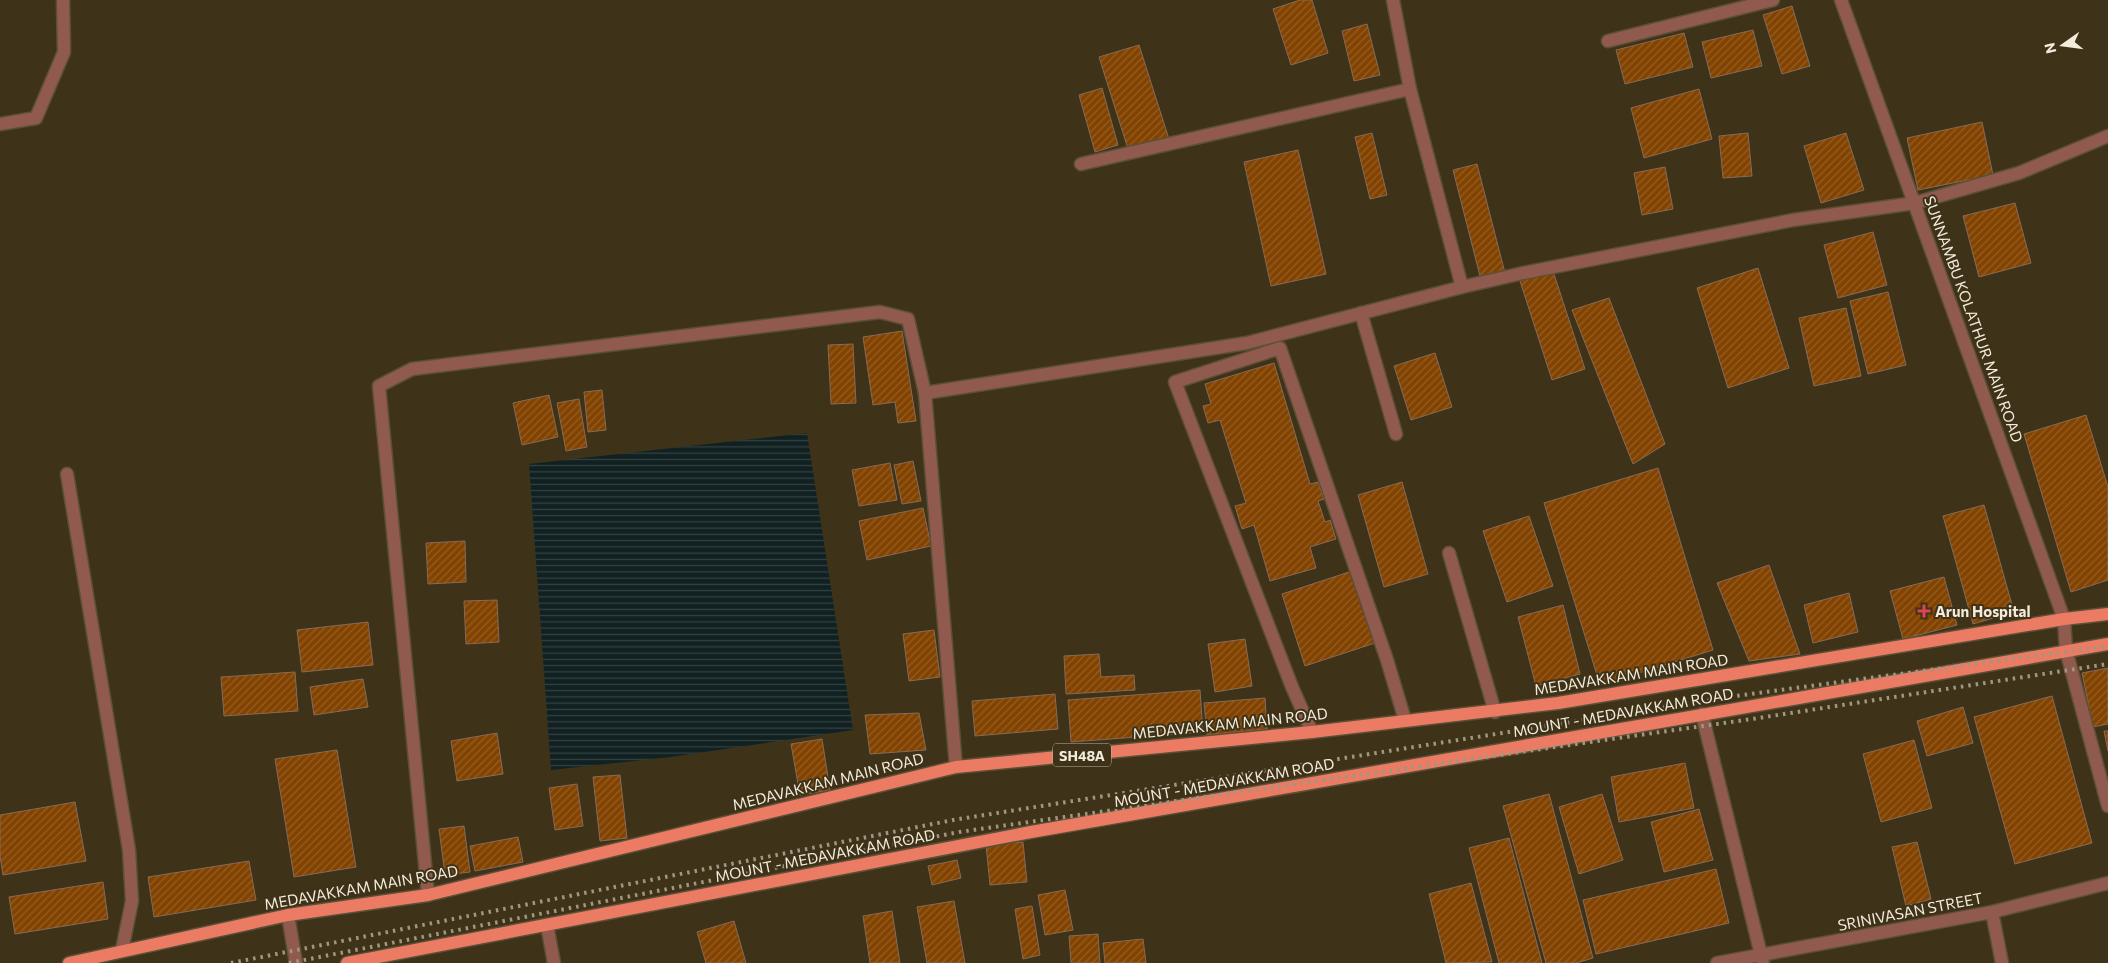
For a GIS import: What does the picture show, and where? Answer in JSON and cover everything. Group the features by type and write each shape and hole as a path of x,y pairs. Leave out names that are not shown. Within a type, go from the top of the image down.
{"main road":[{"name":"MEDAVAKKAM MAIN ROAD","path":"69,963 288,915 428,895 956,767 1495,712 2064,619 2108,614"},
{"name":"MOUNT - MEDAVAKKAM ROAD","path":"347,963 1021,834 2108,644"}],"street":[{"path":"0,124 36,118 64,52 63,0"},
{"path":"1393,0 1410,89 1462,287"},
{"path":"1608,41 1773,0"},
{"name":"SUNNAMBU KOLATHUR MAIN ROAD","path":"1841,0 2064,619 2066,650 2108,806"},
{"path":"1081,164 1410,89"},
{"path":"925,393 1247,343 1462,287 1792,220 1915,203 2018,173 2108,136"},
{"path":"428,895 379,386 412,369 880,312 908,319 925,393 956,767"},
{"path":"1360,313 1396,434"},
{"path":"1312,732 1292,687 1175,382 1280,348 1387,660 1405,720"},
{"path":"66,474 129,850 132,901 122,950"},
{"path":"1449,553 1495,712"},
{"path":"1702,714 1762,959"},
{"name":"SRINIVASAN STREET","path":"1717,963 1762,959 1992,912 2108,883"},
{"path":"1992,912 2002,963"},
{"path":"288,915 296,963"},
{"path":"547,925 554,963"}],"shaded area":[{"path":"807,433 853,730 671,757 551,770 529,464"}],"building":[{"path":"1300,0 1312,0 1328,53 1291,65 1273,9"},
{"path":"1792,6 1810,66 1782,74 1763,15"},
{"path":"1367,24 1380,75 1354,81 1342,31"},
{"path":"1753,30 1762,66 1711,78 1702,42"},
{"path":"1684,33 1693,67 1625,84 1616,50"},
{"path":"1139,45 1169,139 1129,152 1099,57"},
{"path":"1102,88 1118,145 1095,152 1079,95"},
{"path":"1699,89 1712,139 1644,158 1631,108"},
{"path":"1982,122 1993,175 1918,190 1907,138"},
{"path":"1372,133 1387,195 1370,199 1355,137"},
{"path":"1748,133 1752,176 1723,178 1719,136"},
{"path":"1846,133 1864,190 1821,203 1804,146"},
{"path":"1298,150 1326,274 1271,286 1244,162"},
{"path":"1477,164 1505,273 1481,280 1453,170"},
{"path":"1665,167 1673,209 1642,215 1634,173"},
{"path":"2015,203 2031,263 1979,277 1963,216"},
{"path":"1873,232 1887,285 1838,298 1824,245"},
{"path":"1758,268 1789,368 1728,388 1697,288"},
{"path":"1553,271 1585,369 1552,380 1520,281"},
{"path":"1888,292 1906,365 1868,374 1850,301"},
{"path":"1609,298 1665,444 1633,464 1572,310"},
{"path":"1846,308 1861,376 1814,386 1799,318"},
{"path":"902,331 916,421 898,423 895,402 873,405 863,337"},
{"path":"853,344 856,403 831,404 828,345"},
{"path":"1435,353 1452,407 1411,420 1394,366"},
{"path":"1274,363 1310,484 1318,482 1324,499 1318,501 1325,522 1330,520 1336,539 1310,547 1316,568 1270,581 1254,525 1242,529 1235,506 1246,503 1220,420 1208,423 1203,406 1211,404 1205,384"},
{"path":"602,390 606,430 588,432 584,392"},
{"path":"549,395 558,437 522,445 513,403"},
{"path":"579,399 587,447 566,451 557,403"},
{"path":"2086,415 2108,487 2108,580 2071,592 2024,434"},
{"path":"913,461 921,501 902,504 894,465"},
{"path":"890,463 897,500 859,506 852,470"},
{"path":"1658,468 1713,650 1600,685 1544,503"},
{"path":"1402,482 1428,574 1384,587 1358,495"},
{"path":"1984,505 2014,612 1973,624 1943,516"},
{"path":"923,508 931,546 867,560 859,521"},
{"path":"1529,516 1553,586 1507,602 1483,531"},
{"path":"465,541 466,582 428,584 426,543"},
{"path":"1769,565 1800,654 1749,661 1717,583"},
{"path":"1352,571 1375,643 1305,666 1282,594"},
{"path":"1944,577 1957,625 1903,639 1890,591"},
{"path":"1849,593 1858,632 1813,643 1804,605"},
{"path":"497,600 499,642 466,644 464,601"},
{"path":"1563,605 1580,674 1536,686 1518,617"},
{"path":"368,622 373,665 302,672 297,630"},
{"path":"934,630 940,677 909,681 903,634"},
{"path":"1245,639 1252,686 1215,692 1208,644"},
{"path":"1099,654 1101,677 1134,675 1135,690 1066,694 1064,656"},
{"path":"2108,668 2108,724 2093,727 2082,673"},
{"path":"295,672 298,711 224,716 221,677"},
{"path":"363,679 368,707 314,715 310,687"},
{"path":"1200,690 1203,732 1071,742 1068,700"},
{"path":"1055,694 1058,729 975,736 972,701"},
{"path":"2052,696 2092,843 2015,864 1974,717"},
{"path":"1265,698 1267,729 1207,735 1204,703"},
{"path":"1963,707 1973,743 1927,756 1917,721"},
{"path":"919,713 926,750 870,754 865,715"},
{"path":"2104,731 2108,731 2108,751"},
{"path":"497,733 503,774 457,781 451,741"},
{"path":"822,739 830,790 800,795 791,744"},
{"path":"1914,740 1932,808 1881,822 1863,754"},
{"path":"337,750 356,867 294,877 275,759"},
{"path":"1685,763 1694,808 1619,822 1611,777"},
{"path":"620,775 627,838 600,841 593,777"},
{"path":"577,784 583,826 555,830 549,788"},
{"path":"1549,794 1593,958 1576,963 1546,963 1503,806"},
{"path":"1602,794 1623,860 1579,874 1559,807"},
{"path":"75,802 86,861 3,875 0,856 0,815"},
{"path":"1699,809 1713,860 1664,872 1651,822"},
{"path":"464,826 470,872 445,875 439,829"},
{"path":"518,837 523,862 475,871 470,846"},
{"path":"1509,838 1542,963 1499,963 1469,848"},
{"path":"1023,842 1027,882 990,885 986,845"},
{"path":"1917,842 1931,899 1906,906 1892,847"},
{"path":"957,860 961,878 932,885 928,866"},
{"path":"249,861 256,900 154,917 148,877"},
{"path":"1716,869 1729,923 1596,954 1583,900"},
{"path":"103,882 108,919 15,934 9,897"},
{"path":"1471,883 1492,962 1446,963 1429,894"},
{"path":"1065,890 1073,930 1045,935 1038,895"},
{"path":"954,901 965,963 927,963 917,907"},
{"path":"1032,906 1040,955 1023,959 1015,909"},
{"path":"892,911 900,963 870,963 863,916"},
{"path":"734,921 746,963 706,963 697,932"},
{"path":"1098,934 1100,963 1071,963 1069,936"},
{"path":"1143,939 1146,963 1105,963 1103,943"}],"railway":[{"path":"231,963 953,820 1736,696 2108,646"},
{"path":"289,963 959,832 1752,719 2108,664"}],"place":[{"name":"Arun Hospital","path":"1924,611"}]}
